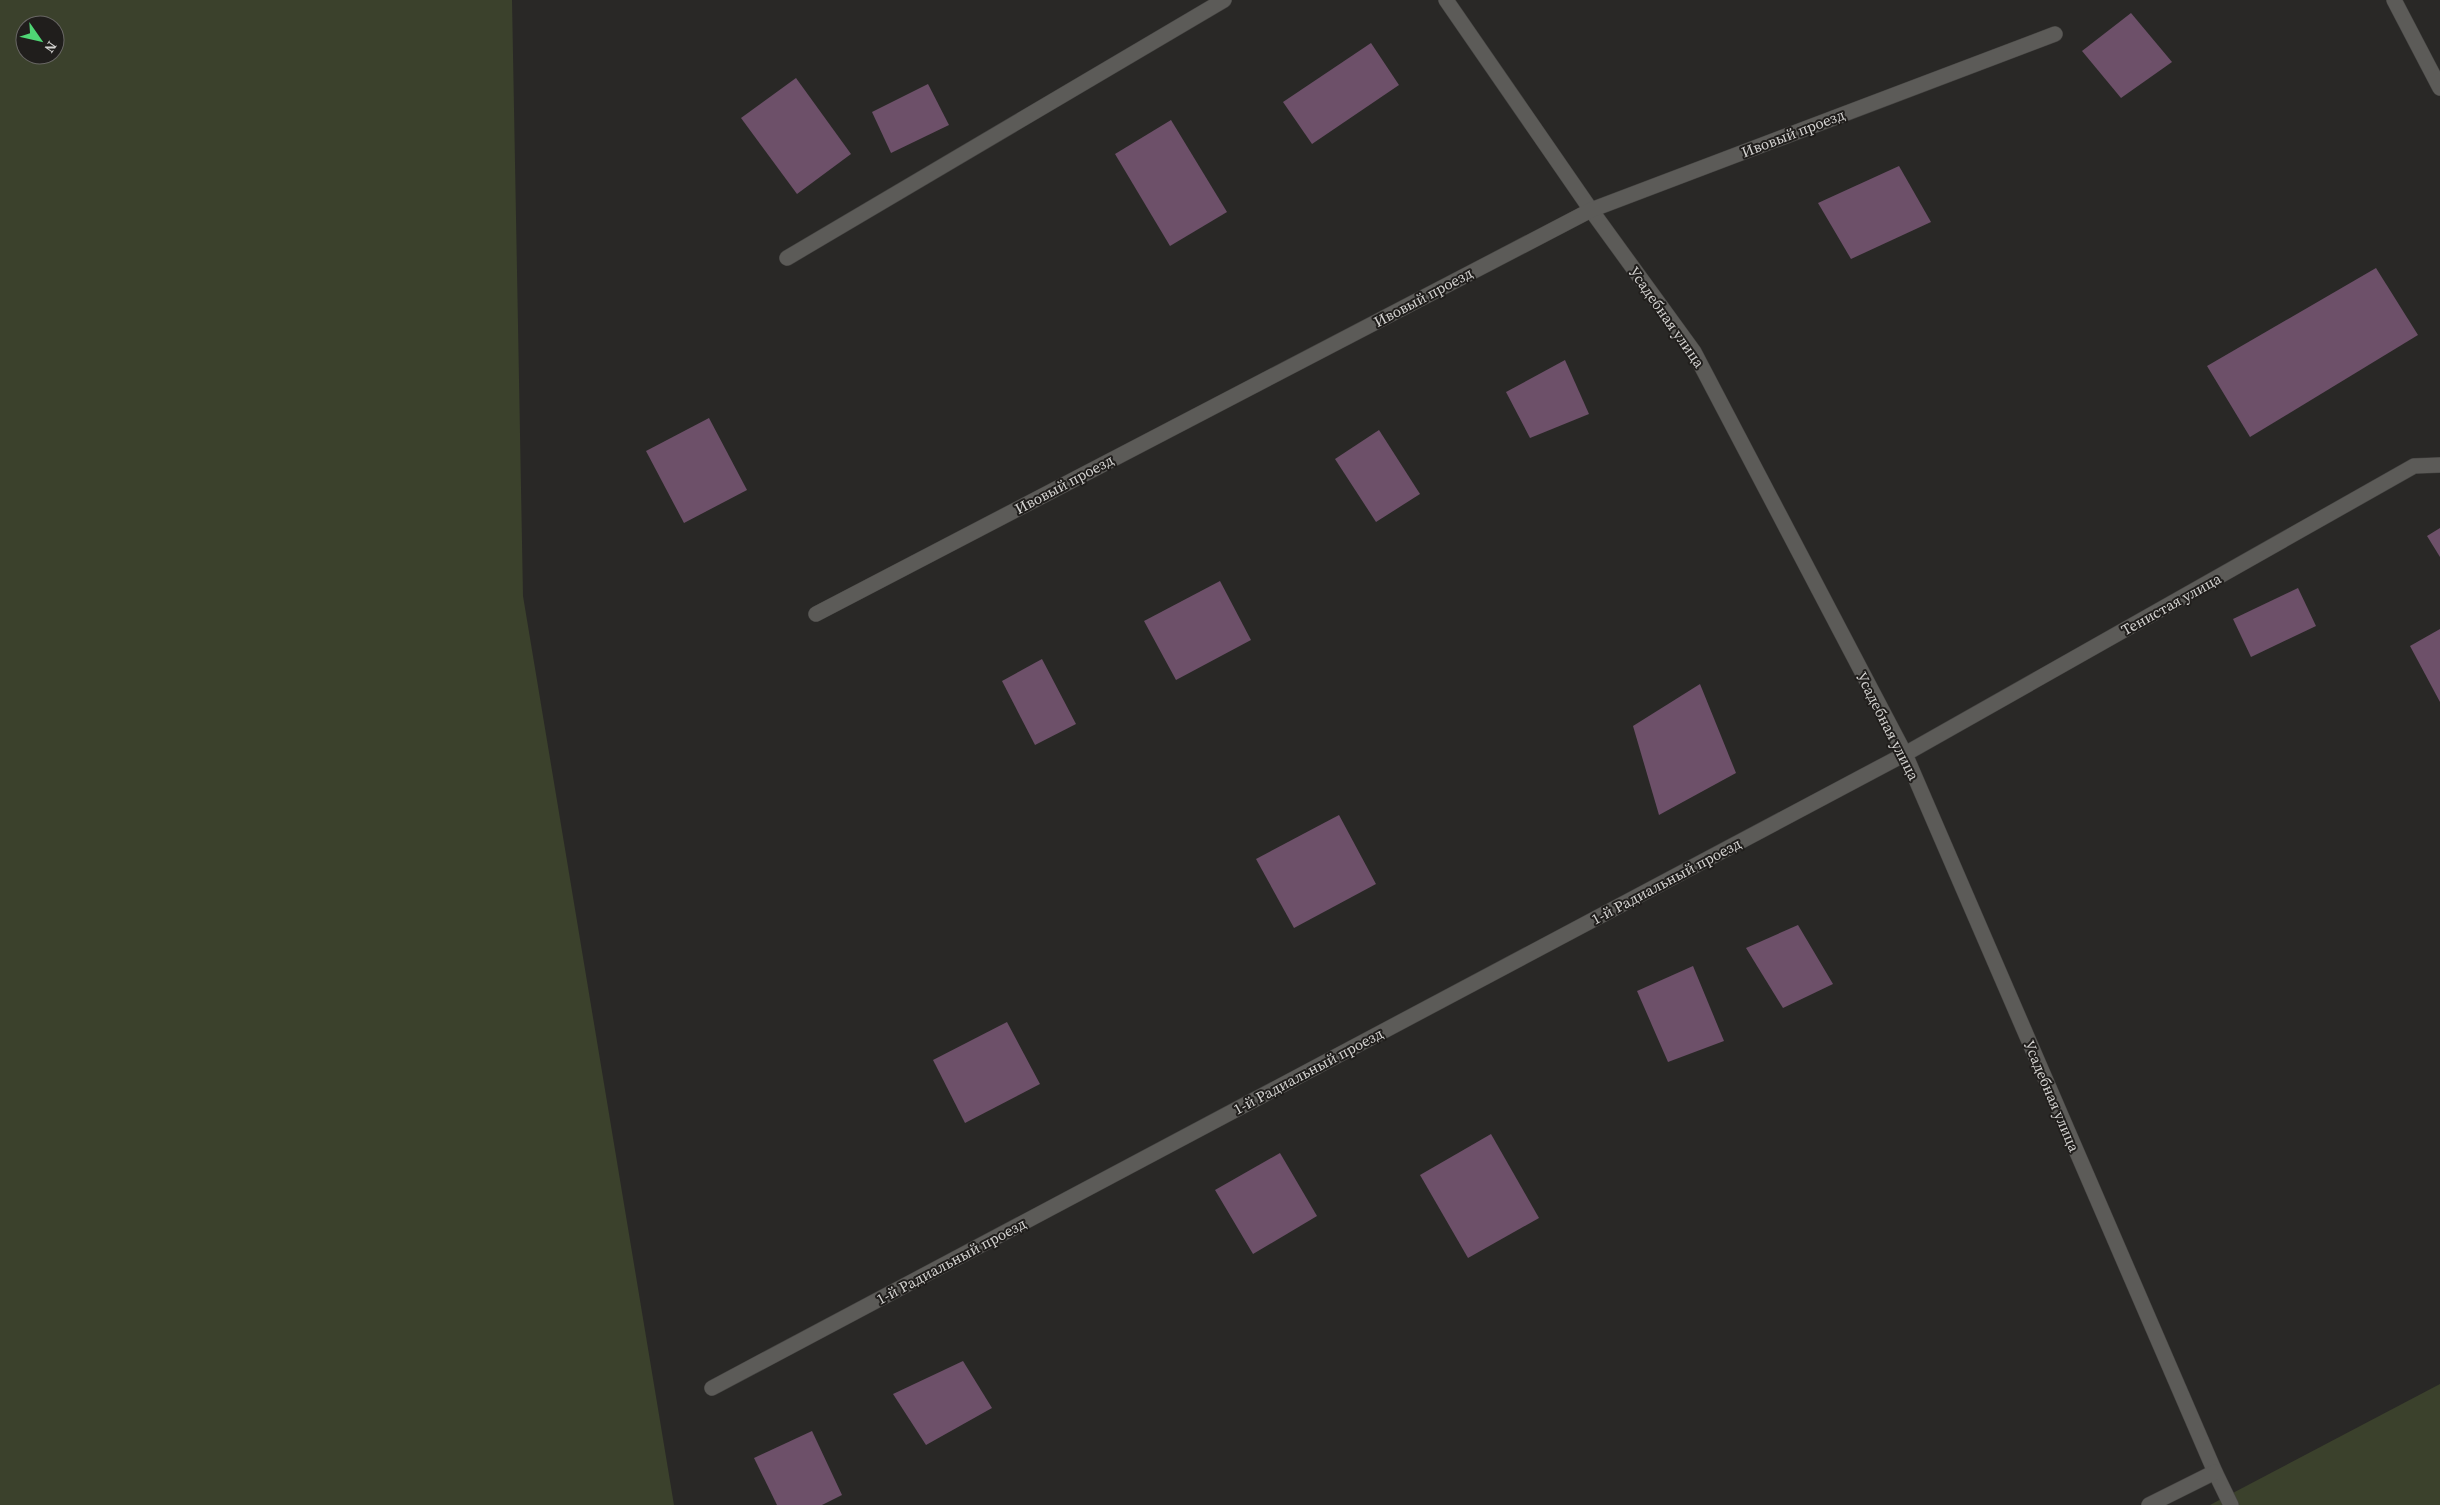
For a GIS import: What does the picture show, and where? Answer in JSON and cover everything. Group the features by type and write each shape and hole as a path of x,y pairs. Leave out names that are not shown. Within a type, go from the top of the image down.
{"street":[{"path":"787,258 1224,0"},
{"name":"Усадебная улица","path":"1446,0 1591,210 1694,352 1905,754 2215,1472 2231,1505"},
{"path":"2394,0 2440,88"},
{"name":"Ивовый проезд","path":"816,614 1591,210 2055,34"},
{"name":"Тенистая улица","path":"1905,754 2414,466 2440,465"},
{"name":"1-й Радиальный проезд","path":"712,1388 1905,754"},
{"path":"2149,1505 2215,1472"}],"green space":[{"path":"0,0 512,0 523,596 674,1505 0,1505"},
{"path":"2440,1384 2440,1505 2210,1505"}],"building":[{"path":"2131,13 2172,62 2121,98 2082,51"},
{"path":"1371,43 1399,85 1312,144 1283,102"},
{"path":"796,78 851,154 797,194 741,118"},
{"path":"928,84 949,125 891,153 872,112"},
{"path":"1171,120 1227,212 1170,246 1115,154"},
{"path":"1899,166 1931,222 1851,259 1818,203"},
{"path":"2376,268 2418,335 2250,437 2207,366"},
{"path":"1565,360 1589,414 1530,438 1506,392"},
{"path":"709,418 747,490 684,523 646,451"},
{"path":"1379,430 1420,494 1376,522 1335,459"},
{"path":"2440,528 2440,557 2427,536"},
{"path":"1220,581 1251,640 1176,680 1144,621"},
{"path":"2298,588 2316,626 2251,657 2233,619"},
{"path":"2440,629 2440,702 2410,646"},
{"path":"1042,659 1076,724 1035,745 1002,681"},
{"path":"1700,684 1736,773 1659,815 1633,726"},
{"path":"1339,815 1376,884 1294,928 1256,859"},
{"path":"1798,925 1833,984 1783,1008 1746,948"},
{"path":"1693,966 1724,1041 1668,1062 1637,991"},
{"path":"1007,1022 1040,1084 965,1123 933,1060"},
{"path":"1491,1134 1539,1218 1468,1258 1420,1175"},
{"path":"1280,1153 1317,1216 1253,1254 1215,1190"},
{"path":"963,1361 992,1408 926,1445 893,1394"},
{"path":"812,1431 842,1495 822,1505 777,1505 754,1458"}]}
